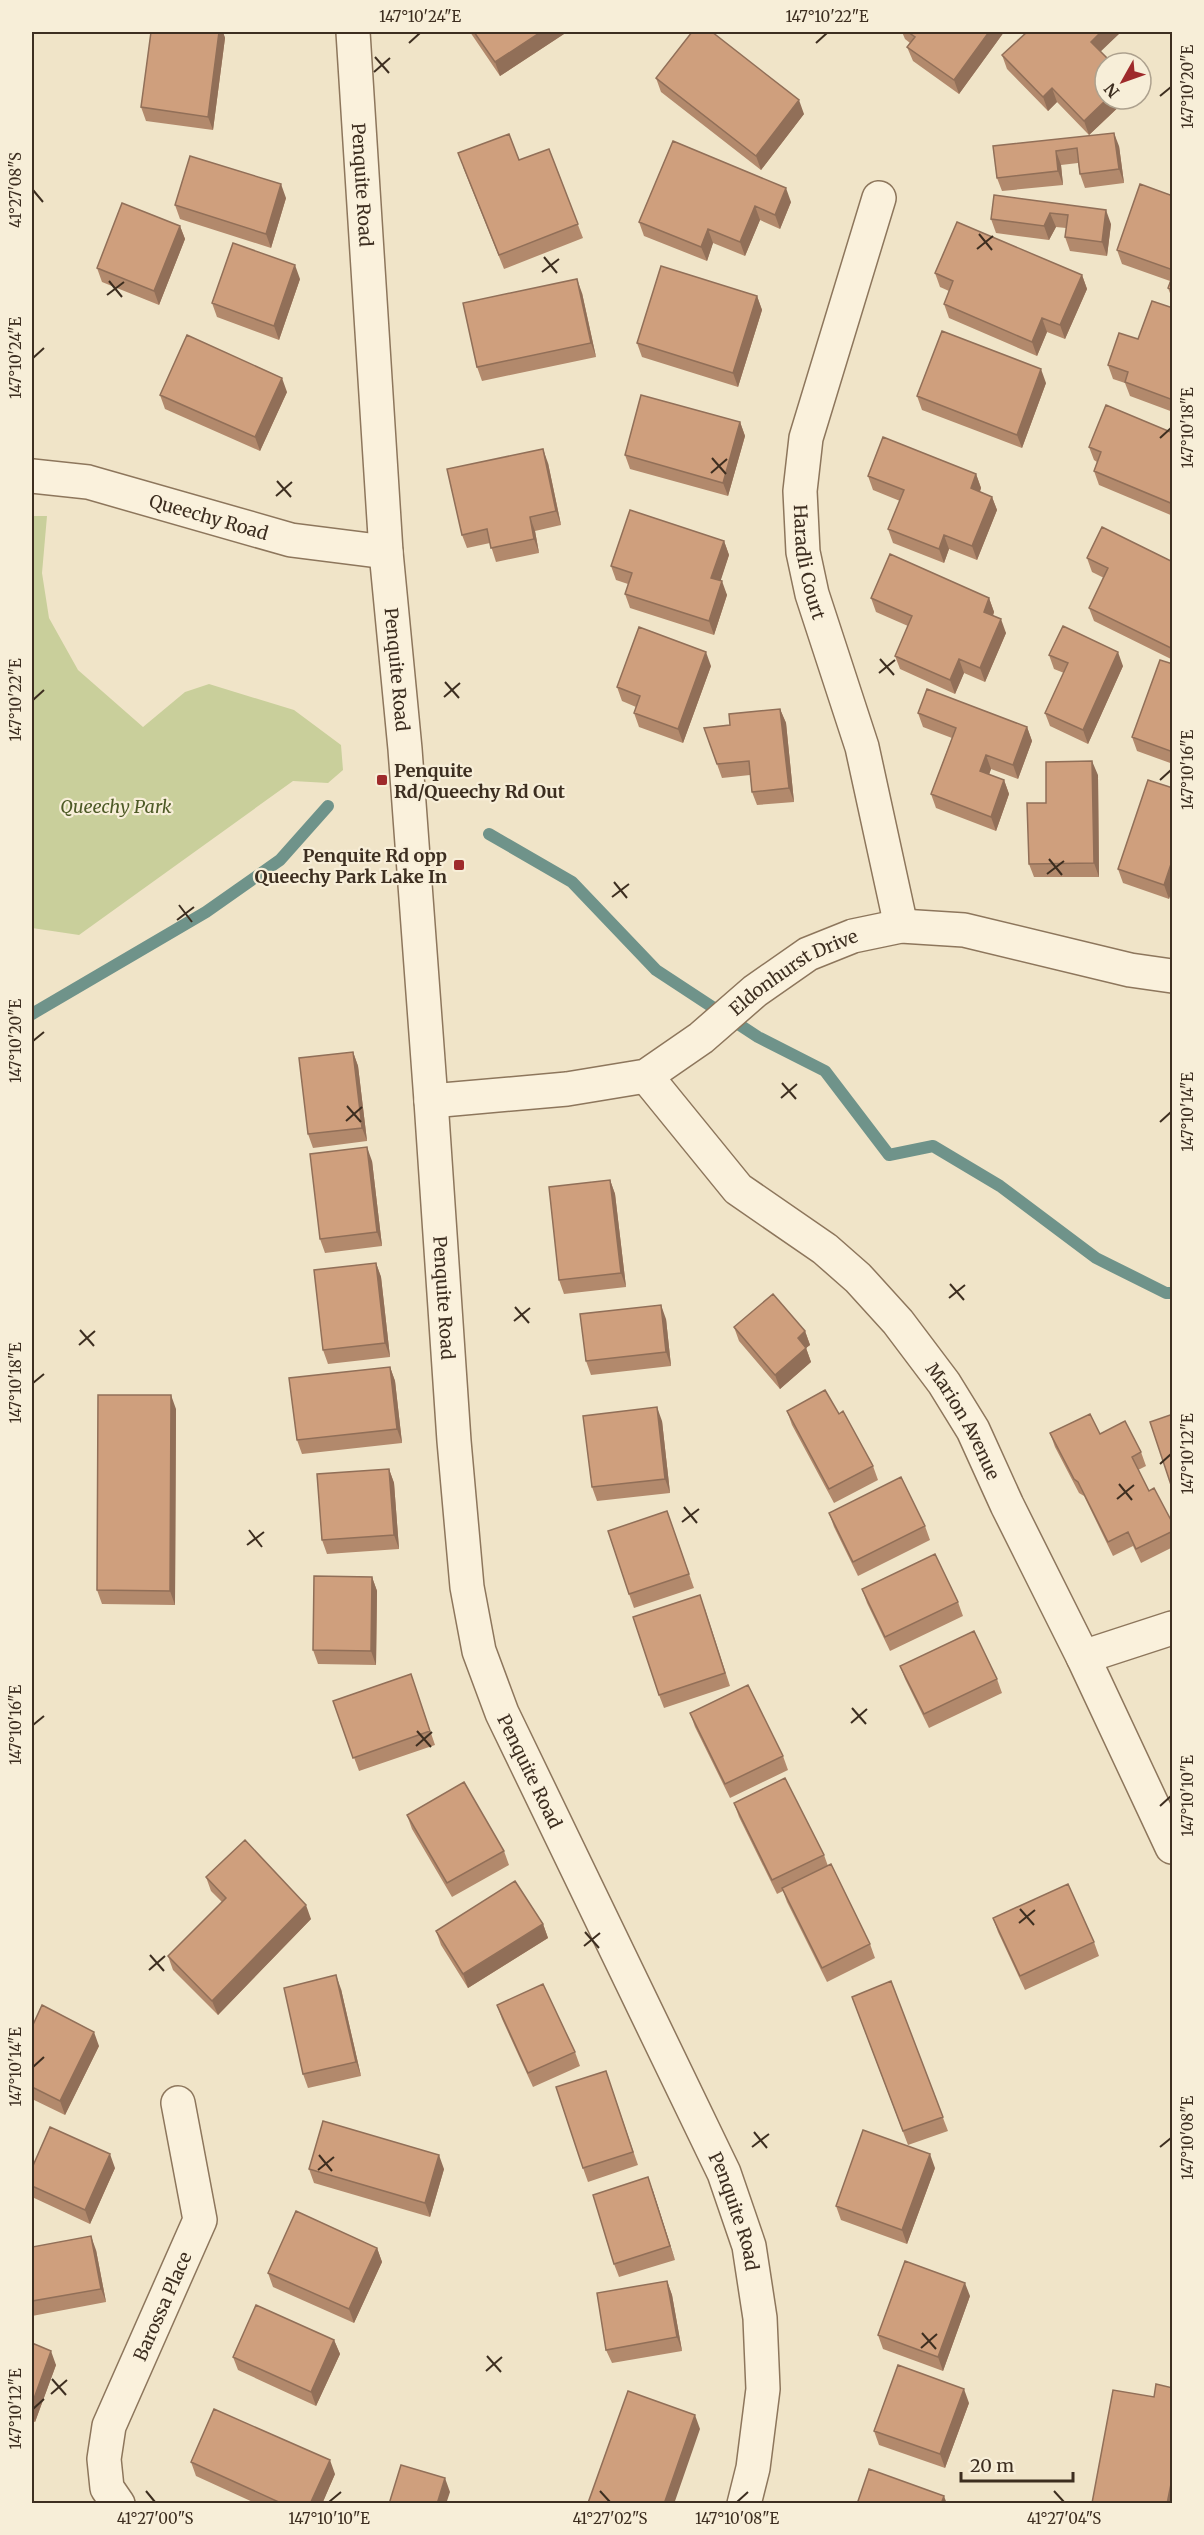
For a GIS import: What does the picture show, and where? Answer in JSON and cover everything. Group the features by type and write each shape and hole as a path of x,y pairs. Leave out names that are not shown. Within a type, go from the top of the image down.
{"street":[{"name":"Penquite Road","path":"353,32 386,552 405,749 466,1587 479,1651 502,1713 724,2173 749,2246 760,2318 763,2389 753,2468 744,2504"},
{"name":"Haradli Court","path":"879,198 806,438 800,491 803,552 812,594 862,747 901,926"},
{"name":"Queechy Road","path":"32,476 88,482 291,540 386,552"},
{"name":"Eldonhurst Drive","path":"432,1101 567,1089 646,1076 701,1038 755,991 808,954 853,936 901,926 964,930 1130,970 1173,976"},
{"name":"Marion Avenue","path":"646,1076 738,1189 825,1249 858,1278 905,1331 944,1383 973,1430 1006,1505 1083,1657 1173,1846"},
{"path":"1083,1657 1173,1628"},
{"name":"Barossa Place","path":"118,2504 107,2488 104,2459 110,2426 200,2220 178,2103"}],"green space":[{"name":"Queechy Park","path":"32,516 47,516 42,573 49,618 78,670 143,727 185,692 209,684 294,710 341,745 343,770 328,783 293,781 79,935 32,928"}],"building":[{"path":"151,32 219,32 208,117 141,107"},
{"path":"474,32 541,32 495,62"},
{"path":"692,32 712,32 799,100 756,156 656,78"},
{"path":"908,32 989,32 954,80 907,47 915,37"},
{"path":"1027,32 1101,32 1091,42 1100,51 1093,51 1094,111 1084,121 1052,88 1043,97 1002,55"},
{"path":"1114,133 1119,169 1080,174 1077,148 1056,151 1058,171 997,178 993,146"},
{"path":"509,134 519,160 549,149 578,224 499,255 458,153"},
{"path":"673,141 786,188 775,215 755,206 740,242 708,229 701,247 639,222"},
{"path":"190,156 281,184 266,234 175,205"},
{"path":"1140,184 1173,196 1173,270 1117,250"},
{"path":"994,195 1106,210 1102,242 1065,237 1068,215 1050,213 1044,226 991,219"},
{"path":"122,203 180,226 154,291 97,268"},
{"path":"957,222 1082,275 1060,325 1042,318 1032,342 944,304 953,281 935,273"},
{"path":"233,243 295,265 274,326 212,303"},
{"path":"661,266 757,296 733,373 637,343"},
{"path":"1173,275 1173,290 1168,288"},
{"path":"577,279 591,343 477,367 463,303"},
{"path":"1152,301 1173,308 1173,400 1125,382 1128,372 1108,365 1119,333 1138,339"},
{"path":"942,331 1041,369 1017,435 917,396"},
{"path":"187,335 282,378 255,437 160,395"},
{"path":"641,395 740,422 723,483 625,455"},
{"path":"1106,405 1173,433 1173,504 1094,471 1101,452 1089,447"},
{"path":"883,437 976,474 971,488 992,497 972,546 944,535 939,549 888,529 904,490 868,476"},
{"path":"543,449 556,511 530,517 534,539 491,548 487,529 462,535 447,469"},
{"path":"630,510 724,541 711,578 722,581 709,621 625,594 632,573 611,566"},
{"path":"1102,527 1173,562 1173,649 1089,608 1108,568 1087,558"},
{"path":"890,554 989,598 984,612 1001,619 980,668 959,659 950,680 895,656 912,616 871,598"},
{"path":"1063,626 1118,652 1083,730 1045,713 1068,663 1049,655"},
{"path":"639,627 706,652 678,729 634,713 640,696 617,687"},
{"path":"1160,660 1173,664 1173,752 1132,737"},
{"path":"927,689 1027,727 1013,765 986,755 980,771 1004,780 991,817 931,794 956,728 918,713"},
{"path":"780,709 789,788 752,792 749,761 717,764 704,728 730,725 729,714"},
{"path":"1092,761 1094,863 1029,864 1027,803 1046,803 1046,762"},
{"path":"1148,780 1173,788 1173,858 1164,885 1118,869"},
{"path":"353,1052 362,1128 308,1134 299,1058"},
{"path":"367,1147 377,1232 320,1239 310,1154"},
{"path":"610,1180 621,1273 559,1280 549,1187"},
{"path":"376,1263 385,1343 323,1350 314,1270"},
{"path":"773,1294 805,1331 798,1338 806,1348 775,1375 734,1327"},
{"path":"661,1305 666,1352 586,1361 580,1314"},
{"path":"390,1367 397,1429 297,1440 289,1378"},
{"path":"825,1390 839,1414 843,1411 873,1466 829,1489 787,1411"},
{"path":"98,1395 171,1395 170,1591 97,1590"},
{"path":"657,1407 665,1479 592,1487 583,1416"},
{"path":"1090,1414 1100,1434 1125,1421 1141,1452 1132,1457 1149,1491 1154,1488 1173,1524 1173,1531 1136,1549 1128,1532 1108,1542 1050,1433"},
{"path":"1173,1414 1173,1491 1150,1422"},
{"path":"389,1469 394,1535 322,1540 317,1474"},
{"path":"901,1477 925,1526 853,1562 829,1513"},
{"path":"667,1511 689,1574 629,1594 608,1531"},
{"path":"935,1554 958,1602 885,1637 862,1589"},
{"path":"314,1576 372,1577 371,1651 313,1650"},
{"path":"700,1595 725,1673 659,1695 633,1617"},
{"path":"974,1631 997,1679 924,1714 900,1666"},
{"path":"411,1674 430,1731 353,1758 333,1701"},
{"path":"748,1685 783,1756 725,1784 690,1713"},
{"path":"785,1778 824,1855 772,1880 734,1803"},
{"path":"464,1782 504,1851 447,1883 407,1815"},
{"path":"245,1840 306,1905 212,2001 168,1956 226,1898 206,1877"},
{"path":"831,1864 870,1944 822,1968 782,1888"},
{"path":"515,1881 543,1924 463,1974 436,1931"},
{"path":"1068,1884 1094,1942 1020,1976 993,1918"},
{"path":"336,1975 356,2062 303,2074 284,1988"},
{"path":"891,1981 943,2117 903,2131 852,1997"},
{"path":"543,1984 575,2052 528,2073 497,2005"},
{"path":"42,2005 94,2032 60,2101 32,2087 32,2027"},
{"path":"606,2071 633,2152 583,2168 556,2087"},
{"path":"323,2121 439,2155 425,2203 309,2169"},
{"path":"50,2127 110,2154 85,2210 32,2186 32,2168"},
{"path":"863,2130 930,2154 902,2230 836,2206"},
{"path":"648,2177 670,2246 614,2264 593,2195"},
{"path":"296,2211 377,2248 349,2309 268,2273"},
{"path":"91,2236 101,2289 32,2301 32,2247"},
{"path":"905,2261 965,2283 938,2357 878,2335"},
{"path":"667,2281 677,2337 606,2350 597,2293"},
{"path":"256,2305 334,2340 311,2392 233,2357"},
{"path":"32,2343 51,2351 32,2404"},
{"path":"898,2365 964,2389 940,2454 874,2431"},
{"path":"1156,2384 1173,2388 1173,2474 1167,2504 1092,2503 1113,2390 1154,2397"},
{"path":"628,2391 695,2415 664,2504 590,2504 588,2503"},
{"path":"214,2409 330,2460 310,2504 283,2504 191,2462"},
{"path":"401,2465 445,2478 437,2504 389,2504"},
{"path":"869,2469 944,2496 941,2504 857,2504"}],"waterway":[{"path":"32,1014 206,912 280,860 328,806"},
{"path":"489,834 572,882 656,970 758,1037 825,1071 889,1155 933,1146 1000,1186 1096,1258 1166,1293 1172,1293"}],"place":[{"name":"Penquite Rd/Queechy Rd Out","path":"382,780"},
{"name":"Penquite Rd opp Queechy Park Lake In","path":"459,865"}]}
